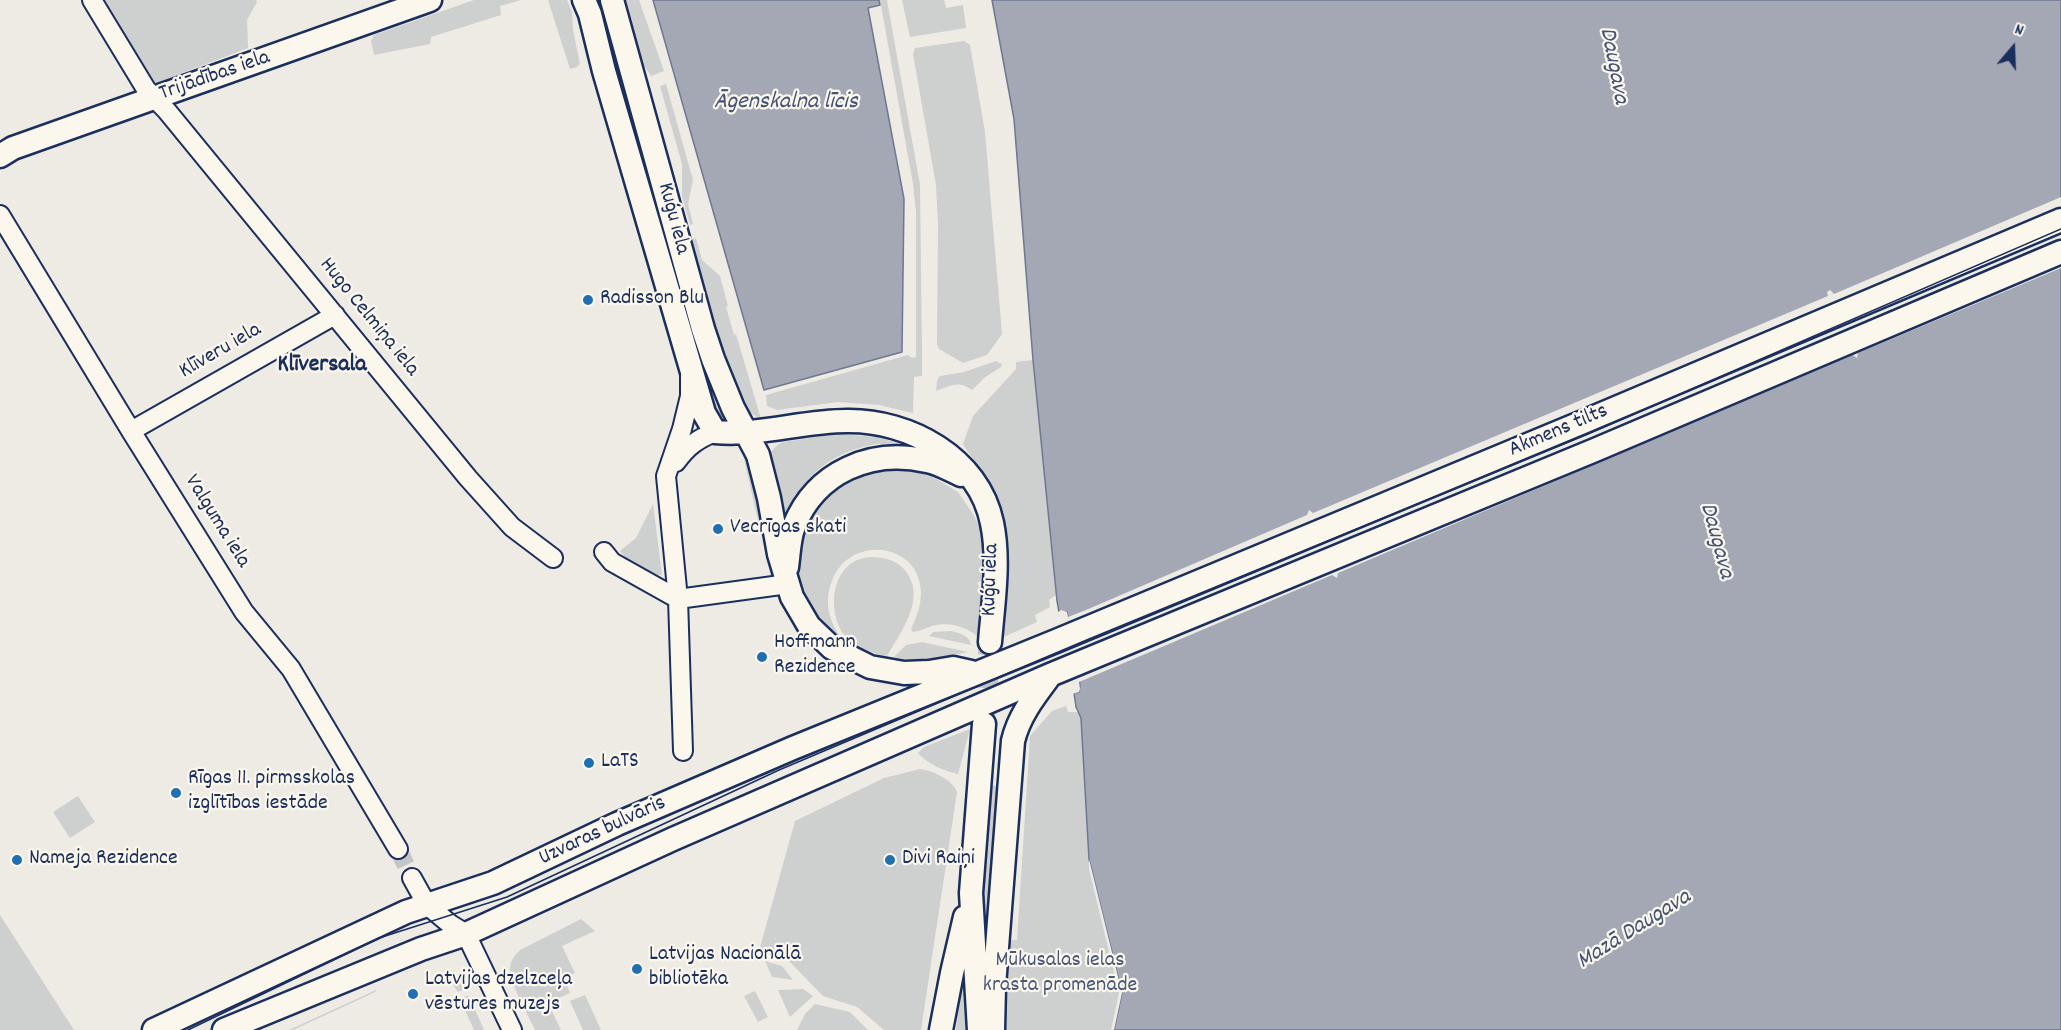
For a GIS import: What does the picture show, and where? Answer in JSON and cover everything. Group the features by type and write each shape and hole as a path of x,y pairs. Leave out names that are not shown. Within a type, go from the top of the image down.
{"main road":[{"name":"Trijādības iela","path":"0,156 13,148 430,0"},
{"name":"Kuģu iela","path":"584,0 590,14 604,71 704,413 715,432 746,433 845,421 886,425 913,434 933,444 951,457 973,480 982,494 994,531 990,642"},
{"name":"Kuģu iela","path":"612,0 703,329 721,379 746,433"},
{"path":"615,106 619,89 627,87 640,100"},
{"name":"Akmens tilts","path":"1056,641 2061,220"},
{"name":"Akmens tilts","path":"1055,673 1605,445 2061,252"},
{"path":"746,433 758,455 769,498 779,554 792,597 809,626 832,648 859,663 881,670 929,672 953,668 975,673"},
{"path":"787,578 793,528 814,493 842,470 858,463 877,459 914,459 928,461 973,480"},
{"name":"Uzvaras bulvāris","path":"154,1030 406,912 493,884 617,825 793,748 1056,641"},
{"path":"993,1030 994,986 1012,741 1028,705 1055,673"},
{"name":"Uzvaras bulvāris","path":"224,1030 421,949 466,934 684,834 1055,673"},
{"path":"979,1030 971,893 984,724"},
{"path":"941,1030 971,893"}],"street":[{"name":"Hugo Celmiņa iela","path":"92,0 146,89 156,98 468,478 513,527 553,558"},
{"name":"Valguma iela","path":"0,216 244,612 291,669 398,849"},
{"name":"Klīveru iela","path":"131,432 335,315"},
{"name":"Kuģu iela","path":"683,752 678,599 666,476 682,429 690,396 690,366"},
{"name":"Kuģu iela","path":"666,476 689,445 715,432"},
{"path":"608,557 678,599 787,578"},
{"path":"412,878 427,905 466,934 512,1030"}],"green space":[{"path":"105,0 256,0 257,2 247,20 248,48 154,84"},
{"path":"474,0 521,0 500,6 501,15 431,37 430,44 374,55 371,41 374,35"},
{"path":"548,0 567,0 572,12 580,64 577,67 570,69"},
{"path":"620,0 639,0 664,71 651,76 637,55"},
{"path":"880,0 887,0 920,185 922,376 914,377 913,413 879,405 838,402 777,410 767,406 766,395 908,355 912,358 916,357 916,212"},
{"path":"902,0 944,0 946,8 963,5 966,28 910,37"},
{"path":"601,2 621,71 611,63 596,3"},
{"path":"964,41 970,45 985,132 1002,334 987,355 963,363 939,349 937,344 936,185 913,54 915,48"},
{"path":"666,84 693,180 688,204 693,224 690,225 682,196 682,164 660,86"},
{"path":"627,107 632,110 667,234 661,236 625,109"},
{"path":"696,238 702,260 720,276 734,335 736,334 761,419 747,411 743,405 718,346 686,241"},
{"path":"670,248 728,421 725,424 717,424 665,249"},
{"path":"1033,360 1056,595 1049,600 1050,607 1035,615 1037,622 999,639 1006,555 1005,522 999,499 990,482 963,444 973,416 1016,369 1016,362"},
{"path":"996,361 1002,364 1001,367 984,378 972,390 958,385 936,391 937,380 940,376 964,372"},
{"path":"837,434 877,437 900,444 861,447 834,459 822,467 801,488 784,514 778,510 768,460 773,449 783,442"},
{"path":"740,442 745,445 775,568 771,577"},
{"path":"904,465 923,471 958,492 985,538 985,579 977,583 984,603 981,639 964,628 945,624 913,632 911,629 920,601 920,584 915,570 905,559 893,553 879,550 865,551 851,557 840,567 829,589 828,605 831,620 843,641 841,642 824,629 798,584 799,534 810,510 853,474"},
{"path":"653,504 662,575 643,572 620,551 636,538"},
{"path":"870,557 895,562 907,573 914,594 909,616 887,656 856,645 842,632 835,616 835,588 842,572 853,562"},
{"path":"951,631 967,637 971,645 929,636 933,632"},
{"path":"922,642 968,652 922,660 894,657 906,645"},
{"name":"Mūkusalas ielas krasta promenāde","path":"1066,706 1068,712 1077,712 1081,718 1089,859 1122,993 1114,1030 1003,1030 1007,940 1017,940 1030,736 1052,711"},
{"path":"970,729 958,774 936,766 918,753 924,747"},
{"path":"920,769 942,776 955,787 957,792 921,1030 884,1030 857,1007 823,996 787,959 759,951 795,821 884,778"},
{"path":"988,785 998,786 985,986 979,944"},
{"path":"78,796 95,822 70,838 53,812"},
{"path":"0,915 74,1030 0,1030"},
{"path":"581,919 595,931 562,946 575,973 564,978 570,993 548,1003 561,1030 535,1030 512,981 511,962 520,950"},
{"path":"765,961 782,966 793,980 772,977"},
{"path":"965,965 971,1030 956,1030"},
{"path":"468,969 471,975 469,988 458,992 453,985 455,979"},
{"path":"803,989 813,996 790,1017 778,990"},
{"path":"376,990 293,1030 289,1030"},
{"path":"755,991 768,1017 758,1022 744,996"},
{"path":"585,995 601,1030 583,1030 570,1001"},
{"path":"469,996 484,1030 474,1030 460,999"},
{"path":"815,1004 850,1012 868,1030 797,1030 805,1014"}],"water":[{"name":"Āgenskalna līcis","path":"653,0 879,0 880,5 868,8 904,199 902,352 764,390"},
{"path":"992,0 2061,0 2061,1030 1114,1030 1122,993 1089,859 1081,718 1076,707 1074,693 1079,692 1080,685 1067,612 1059,612 1057,601 1033,360 1014,119"}],"pier":[{"path":"2061,197 2061,268 1858,353 1857,358 1853,355 1338,573 1337,578 1332,575 1079,682 1079,692 1072,694 1077,690 1077,686 1064,614 1057,613 1061,610 1067,612 1068,617 1086,610 1307,515 1309,510 1313,513 1828,296 1827,292 1830,290 1834,294"},
{"path":"1089,859 1122,993 1114,1030 1111,1030 1119,993 1089,869"}],"tunnel":[{"path":"984,721 990,642"},
{"path":"398,849 412,878"}],"tram line":[{"path":"188,1030 379,938 507,897 779,770 1089,639 1588,434 2061,229"}],"place":[{"name":"Radisson Blu","path":"588,300"},
{"name":"Vecrīgas skati","path":"718,529"},
{"name":"Hoffmann Rezidence","path":"762,657"},
{"name":"LaTS","path":"589,763"},
{"name":"Rīgas 11. pirmsskolas izglītības iestāde","path":"176,793"},
{"name":"Nameja Rezidence","path":"17,860"},
{"name":"Divi Raiņi","path":"890,860"},
{"name":"Latvijas Nacionālā bibliotēka","path":"637,969"},
{"name":"Latvijas dzelzceļa vēstures muzejs","path":"413,994"}],"district":[{"name":"Klīversala","path":"322,367"}],"water label":[{"name":"Daugava","path":"1612,66"},
{"name":"Daugava","path":"1715,541"},
{"name":"Mazā Daugava","path":"1635,931"}]}
